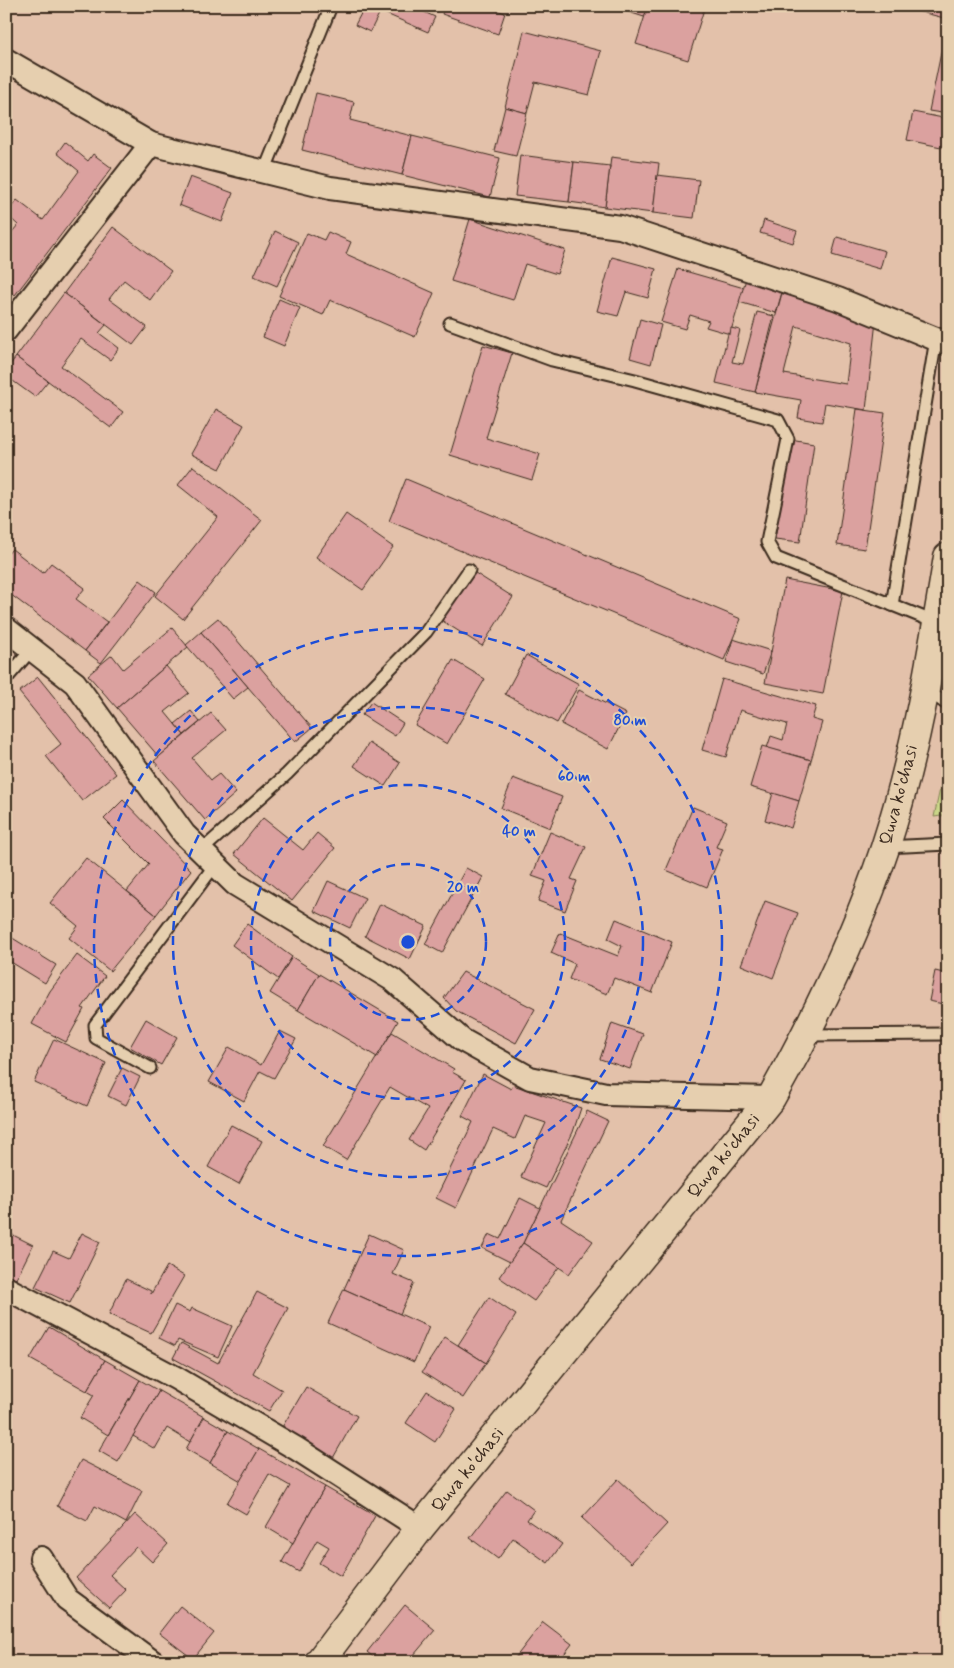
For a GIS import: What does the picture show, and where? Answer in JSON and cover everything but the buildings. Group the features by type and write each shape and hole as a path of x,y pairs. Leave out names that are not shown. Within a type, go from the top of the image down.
{"main road":[{"name":"Quva ko'chasi","path":"318,1662 420,1528 771,1098 806,1035 853,934 937,697 937,623 948,557"}],"street":[{"path":"6,60 151,144 330,188 620,227 838,300 942,342"},
{"path":"6,330 151,144"},
{"path":"6,629 75,683 184,834 235,884 393,980 462,1040 530,1078 606,1094 771,1098"},
{"path":"6,1288 184,1383 297,1449 420,1528"},
{"path":"42,1558 67,1599 153,1662"}],"lane":[{"path":"264,172 331,6"},
{"path":"450,323 552,360 635,380 778,420 788,439 767,542 776,558 937,623"},
{"path":"892,605 942,342"},
{"path":"150,1068 96,1038 95,1025 208,858 426,632 469,570"},
{"path":"6,679 32,649"},
{"path":"885,847 948,844"},
{"path":"806,1035 948,1034"}],"green space":[{"path":"948,751 948,815 934,817"}]}
